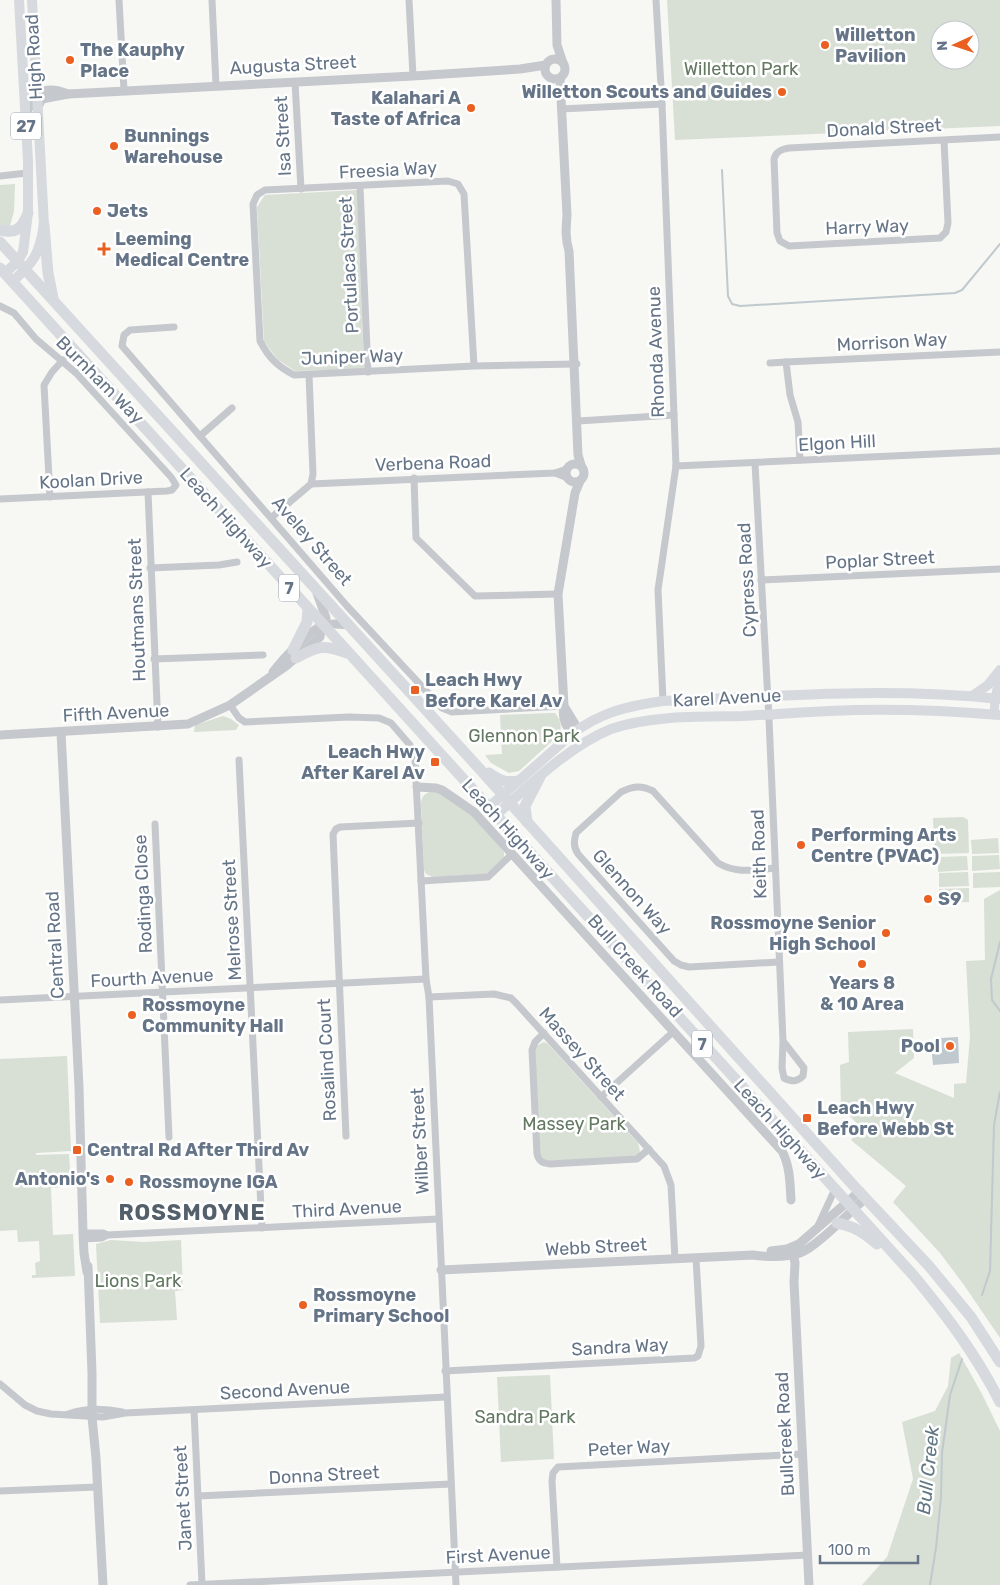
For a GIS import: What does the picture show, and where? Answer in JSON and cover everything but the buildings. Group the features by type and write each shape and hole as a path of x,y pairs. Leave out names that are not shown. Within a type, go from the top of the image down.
{"highway":[{"path":"0,230 8,232 17,229 23,224 28,213"},
{"name":"27","path":"44,225 50,291 54,301"},
{"name":"Leach Highway","path":"0,242 929,1266 958,1300 1000,1362"},
{"name":"Leach Highway","path":"6,275 914,1276 961,1336 984,1371 1000,1402"},
{"path":"294,654 307,622 308,609"},
{"path":"294,654 316,647 334,648 349,654"},
{"path":"477,766 501,781 509,783 518,781"},
{"path":"527,822 525,806 540,778"},
{"path":"837,1223 860,1230 914,1276"}],"main road":[{"name":"High Road","path":"19,0 28,213 22,266"},
{"name":"High Road","path":"6,275 38,254 44,225 37,108 41,92 36,80 32,0"},
{"path":"972,696 988,685 1000,670"},
{"path":"997,715 1000,675"},
{"name":"Karel Avenue","path":"506,799 518,781 573,733 588,723 633,705 663,701 881,692 998,699"},
{"name":"Karel Avenue","path":"493,811 506,799 540,778 568,754 593,738 612,729 647,721 887,710 997,715"},
{"path":"568,754 573,733 580,737 593,738"}],"street":[{"path":"119,0 124,90"},
{"path":"212,0 216,85"},
{"path":"409,0 413,76"},
{"path":"553,77 565,71 557,45 556,0"},
{"name":"Rhonda Avenue","path":"656,0 662,104 676,466 658,590 663,701"},
{"path":"557,45 548,63 561,104 568,215 572,241 569,251 575,364 574,384 578,421 578,461 585,473 572,478"},
{"name":"Augusta Street","path":"37,108 42,99 68,94 413,76 520,69 558,60 562,63"},
{"name":"Augusta Street","path":"520,69 553,77"},
{"name":"Isa Street","path":"295,82 301,189"},
{"name":"Augusta Street","path":"41,92 59,90 68,94"},
{"path":"25,116 30,103 41,92"},
{"path":"561,104 662,104"},
{"name":"Donald Street","path":"774,159 777,152 784,149 1000,137"},
{"name":"Harry Way","path":"774,159 777,233 782,243 788,246 940,238 946,232 948,223 944,140"},
{"path":"0,176 27,173"},
{"name":"Freesia Way","path":"256,195 265,190 360,187 448,181 458,184 464,194 474,366"},
{"name":"Portulaca Street","path":"360,187 368,372"},
{"name":"Juniper Way","path":"256,195 252,204 260,341 268,356 283,369 294,375 474,366 575,364"},
{"name":"Burnham Way","path":"0,306 14,313 36,339 63,360 174,481"},
{"name":"Aveley Street","path":"174,327 130,330 124,336 122,346 347,606 446,710 452,712 564,706"},
{"name":"Morrison Way","path":"770,363 1000,352"},
{"path":"50,497 44,385 63,360"},
{"path":"786,362 790,395 798,422 800,460"},
{"path":"272,518 311,484 313,474 309,375"},
{"path":"200,436 232,408"},
{"path":"578,421 674,415"},
{"name":"Elgon Hill","path":"676,466 1000,451"},
{"path":"573,733 575,724 564,706 558,594 575,493 570,465 578,461"},
{"name":"Cypress Road","path":"755,462 768,696"},
{"name":"Verbena Road","path":"311,484 555,473 572,478"},
{"path":"414,478 416,538 475,596 558,594"},
{"name":"Koolan Drive","path":"0,499 172,490 176,485 174,481"},
{"name":"Houtmans Street","path":"148,492 158,727"},
{"path":"150,568 219,565 237,562"},
{"name":"Poplar Street","path":"761,580 1000,569"},
{"path":"316,590 326,618 322,625"},
{"path":"322,625 334,623 348,625"},
{"name":"Fifth Avenue","path":"0,735 188,724 230,705 270,676 282,660 294,654 322,625"},
{"path":"154,659 263,654"},
{"name":"Keith Road","path":"768,696 783,1041 782,1073 788,1080 796,1080 803,1076 804,1068 783,1041"},
{"name":"Wilber Street","path":"230,705 239,718 246,722 373,717 384,719 391,723 410,745 415,760 426,980 429,997 456,1585"},
{"name":"Central Road","path":"61,732 82,1156 80,1184 86,1236 92,1373 99,1440 96,1458 102,1585"},
{"name":"Melrose Street","path":"239,760 262,1228"},
{"name":"Glennon Way","path":"774,868 736,871 718,863 653,791 638,786 622,792 576,833 574,840 575,849 578,854 674,961 681,966 779,962"},
{"name":"Bull Creek Road","path":"417,787 436,788 474,812 782,1151 788,1168 791,1200"},
{"name":"Rosalind Court","path":"346,1136 333,834 340,827 419,823"},
{"name":"Rodinga Close","path":"155,824 169,1137"},
{"path":"422,881 488,877 512,854"},
{"name":"Fourth Avenue","path":"0,1000 426,980"},
{"name":"Massey Street","path":"429,997 494,994 511,998 517,1004 664,1166 671,1185 675,1259"},
{"path":"601,1097 673,1032"},
{"path":"544,1033 535,1042 532,1050 537,1154 542,1163 637,1160 649,1149"},
{"name":"Webb Street","path":"815,1230 835,1189"},
{"name":"Webb Street","path":"790,1252 815,1230 850,1206 863,1194"},
{"name":"Webb Street","path":"441,1270 753,1255 765,1257 813,1245 837,1223 850,1206"},
{"name":"Third Avenue","path":"86,1236 103,1232 107,1235 438,1220"},
{"name":"Bullcreek Road","path":"790,1252 794,1282 809,1585"},
{"name":"Sandra Way","path":"445,1371 694,1358 698,1356 700,1346 696,1258"},
{"name":"Second Avenue","path":"0,1384 25,1405 36,1411 79,1417 112,1410 125,1413 446,1397"},
{"name":"Janet Street","path":"194,1410 202,1584"},
{"name":"Peter Way","path":"557,1567 552,1481 553,1473 558,1467 803,1454"},
{"name":"Donna Street","path":"198,1496 451,1484"},
{"path":"0,1491 98,1487"},
{"name":"First Avenue","path":"190,1585 808,1555"}],"green space":[{"name":"Willetton Park","path":"667,0 1000,0 1000,126 675,140"},
{"path":"15,184 14,211 10,226 0,226 0,185"},
{"path":"357,190 364,369 295,371 277,359 264,341 257,207 265,195"},
{"name":"Glennon Park","path":"555,713 561,728 560,734 519,771 509,773 491,763 485,755 502,754 500,715"},
{"path":"223,716 239,725 236,730 194,732 195,725"},
{"path":"436,791 465,809 482,825 504,852 504,857 486,874 433,877 426,874 424,870 421,803 426,794"},
{"path":"963,817 968,820 969,853 935,854 933,818"},
{"path":"998,838 999,853 972,854 971,840"},
{"path":"999,855 1000,869 972,871 972,856"},
{"path":"967,856 968,870 938,872 938,857"},
{"path":"968,872 969,886 939,887 939,873"},
{"path":"1000,872 1000,887 973,888 973,873"},
{"path":"969,888 969,902 940,903 939,889"},
{"path":"1000,890 1000,1338 940,1253 893,1202 906,1186 851,1140 861,1128 841,1106 840,1065 849,1062 848,1032 913,1029 914,1058 895,1073 954,1098 954,1084 966,1083 970,1037 966,961 985,960 984,899"},
{"name":"Massey Park","path":"544,1042 548,1044 638,1143 640,1151 638,1155 634,1157 547,1161 542,1158 540,1153 535,1050 536,1046"},
{"path":"67,1056 71,1151 36,1153 36,1155 69,1154 71,1186 51,1188 53,1235 73,1234 75,1276 32,1278 32,1275 36,1275 35,1263 40,1261 39,1241 18,1242 17,1230 0,1231 0,1059"},
{"name":"Lions Park","path":"111,1240 144,1242 181,1240 183,1290 175,1291 177,1320 100,1323 96,1244"},
{"path":"959,1353 1000,1431 1000,1585 862,1585 887,1557 913,1479 902,1422 935,1411 948,1386 951,1358"},
{"name":"Sandra Park","path":"550,1375 554,1459 501,1462 497,1377"}],"shaded area":[{"name":"Pool","path":"958,1037 959,1063 933,1065 932,1054 942,1053 941,1038"}],"waterway":[{"path":"722,170 728,296 732,304 740,306 955,293 962,290 1000,244"},
{"name":"Bull Creek","path":"1000,942 991,979 992,1000 1000,1011"},
{"name":"Bull Creek","path":"982,1295 990,1271 994,1125 1000,1092"},
{"name":"Bull Creek","path":"930,1585 936,1548 941,1497 942,1453 950,1395 962,1359"}],"place":[{"name":"Willetton Pavilion","path":"825,45"},
{"name":"The Kauphy Place","path":"70,60"},
{"name":"Willetton Scouts and Guides","path":"782,92"},
{"name":"Kalahari A Taste of Africa","path":"471,108"},
{"name":"Bunnings Warehouse","path":"114,146"},
{"name":"Jets","path":"97,211"},
{"name":"Leeming Medical Centre","path":"104,249"},
{"name":"Leach Hwy Before Karel Av","path":"415,690"},
{"name":"Leach Hwy After Karel Av","path":"435,762"},
{"name":"Performing Arts Centre (PVAC)","path":"801,845"},
{"name":"S9","path":"928,899"},
{"name":"Rossmoyne Senior High School","path":"886,933"},
{"name":"Years 8 & 10 Area","path":"862,964"},
{"name":"Rossmoyne Community Hall","path":"132,1015"},
{"name":"Pool","path":"950,1046"},
{"name":"Leach Hwy Before Webb St","path":"807,1118"},
{"name":"Central Rd After Third Av","path":"77,1150"},
{"name":"Antonio's","path":"110,1179"},
{"name":"Rossmoyne IGA","path":"129,1182"},
{"name":"Rossmoyne Primary School","path":"303,1305"}],"district":[{"name":"ROSSMOYNE","path":"192,1212"}]}
